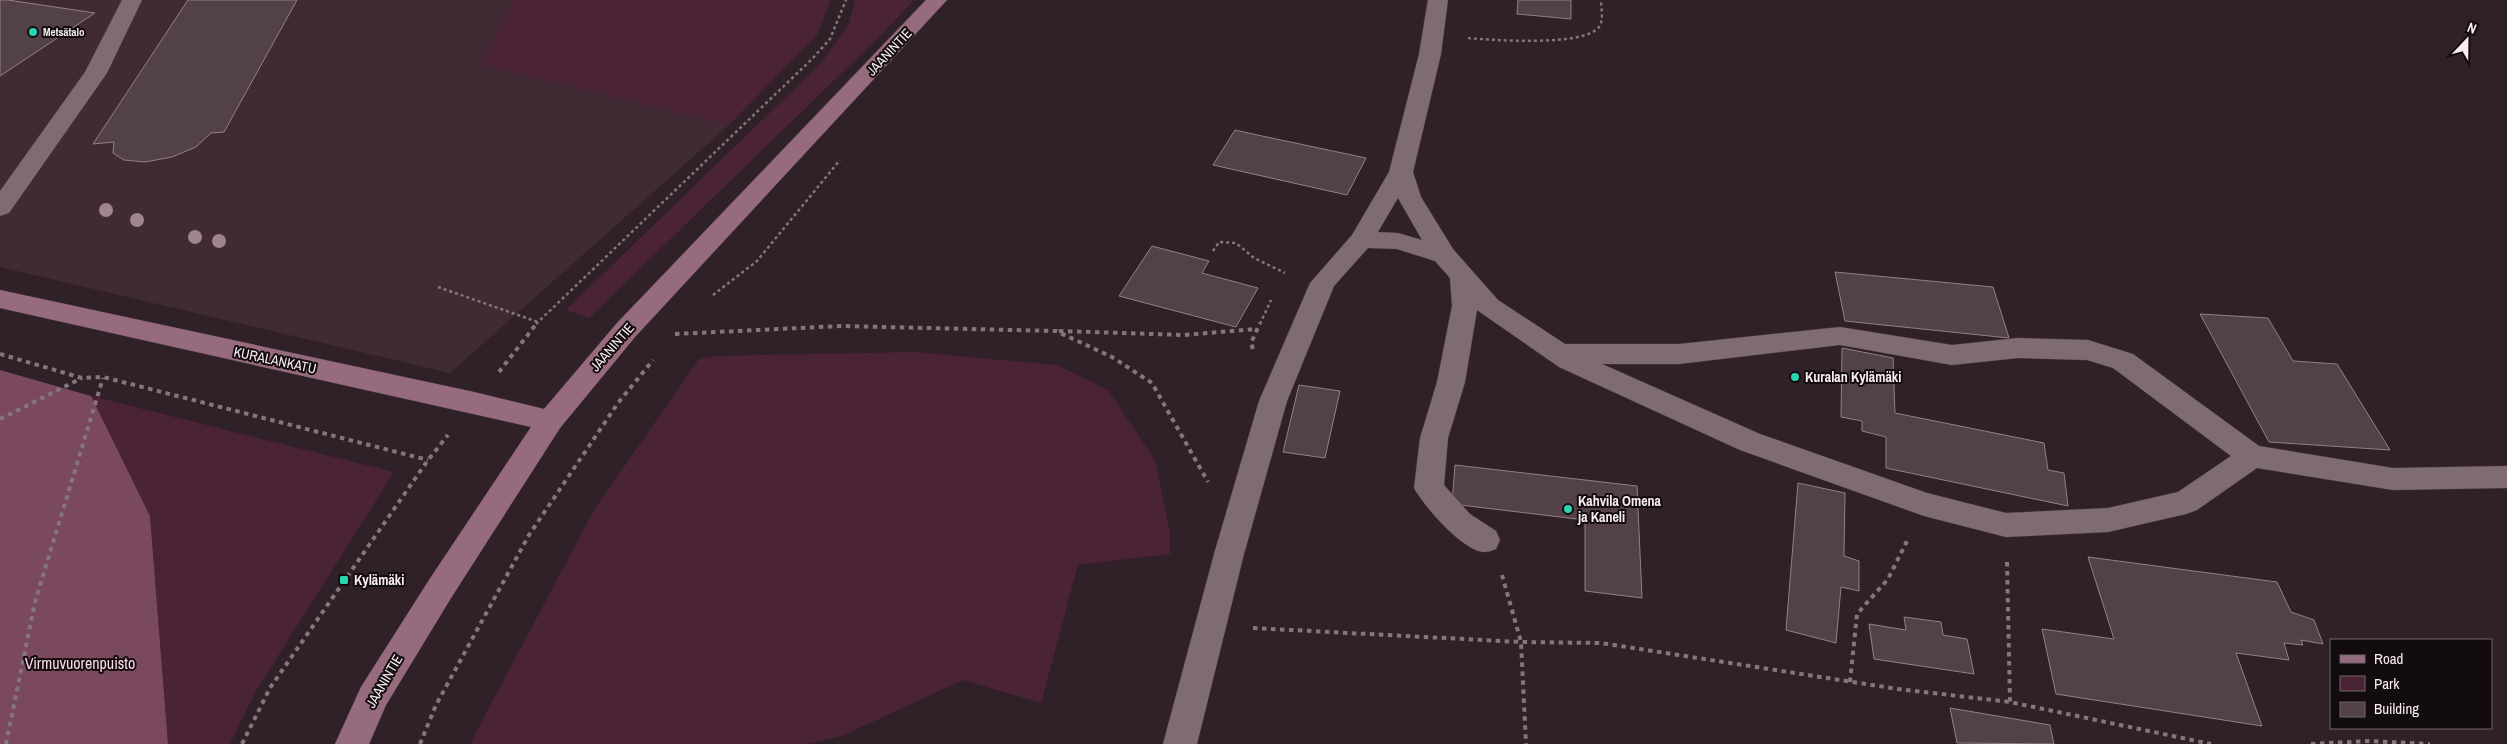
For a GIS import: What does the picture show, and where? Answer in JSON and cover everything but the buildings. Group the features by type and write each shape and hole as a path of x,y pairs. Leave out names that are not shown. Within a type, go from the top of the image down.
{"main road":[{"name":"JAANINTIE","path":"352,744 378,689 440,589 550,421 626,330 937,0"},
{"name":"KURALANKATU","path":"0,299 474,402 550,421"}],"lane":[{"path":"0,208 96,73 132,0"},
{"path":"1180,744 1210,626 1273,401 1323,283 1361,240 1401,172 1433,35 1438,0"},
{"path":"1401,172 1409,197 1444,255 1489,306 1569,360 1750,442 1924,504 2006,524 2108,520 2186,502 2252,456"},
{"path":"1361,240 1398,241 1444,255"},
{"path":"1463,276 1464,306 1451,382 1434,438 1428,488 1459,523 1485,540"},
{"path":"1560,354 1679,354 1840,336 1952,356 2018,348 2088,350 2123,362 2252,456 2393,479 2507,477"}],"path":[{"path":"507,361 538,322 812,59 830,39 846,0"},
{"path":"1433,35 1495,40 1567,39 1589,34 1598,28 1601,22 1600,0"},
{"path":"711,296 757,261 840,160"},
{"path":"1212,252 1218,242 1236,243 1254,258 1286,273 1281,281"},
{"path":"438,286 538,322"},
{"path":"1273,297 1256,329 1251,343 1273,401"},
{"path":"675,334 841,326 1184,335 1256,329"},
{"path":"668,342 680,328"},
{"path":"1056,331 1112,357 1152,383 1210,486"},
{"path":"0,354 82,378 103,377 428,460 270,688 242,744"},
{"path":"420,744 436,705 529,535 618,403 656,357"},
{"path":"6,744 35,602 103,377"},
{"path":"0,419 82,378"},
{"path":"1850,682 1857,614 1888,579 1924,504"},
{"path":"2006,524 2010,702"},
{"path":"1485,540 1497,557 1521,642 1526,744"},
{"path":"1210,626 1521,642 1602,643 1850,682 2010,702 2211,744"},
{"path":"2311,744 2370,742 2430,744"}],"shaded area":[{"path":"0,0 513,0 481,64 729,125 450,373 0,267"}],"green space":[{"path":"513,0 831,0 817,35 729,125 480,64"},
{"path":"855,0 914,0 883,33 589,318 566,310 822,62 849,24"},
{"path":"915,352 1057,365 1108,390 1155,460 1170,534 1170,554 1078,565 1041,703 963,680 842,736 806,744 471,744 594,510 699,359 716,356"},
{"name":"Virmuvuorenpuisto","path":"0,370 91,396 150,516 168,744 0,744"},
{"name":"Virmuvuorenpuisto","path":"91,396 394,472 256,691 230,744 168,744 150,516"}],"place":[{"name":"Metsätalo","path":"33,32"},
{"name":"Kuralan Kylämäki","path":"1795,377"},
{"name":"Kahvila Omena ja Kaneli","path":"1568,509"},
{"name":"Kylämäki","path":"344,580"}]}
